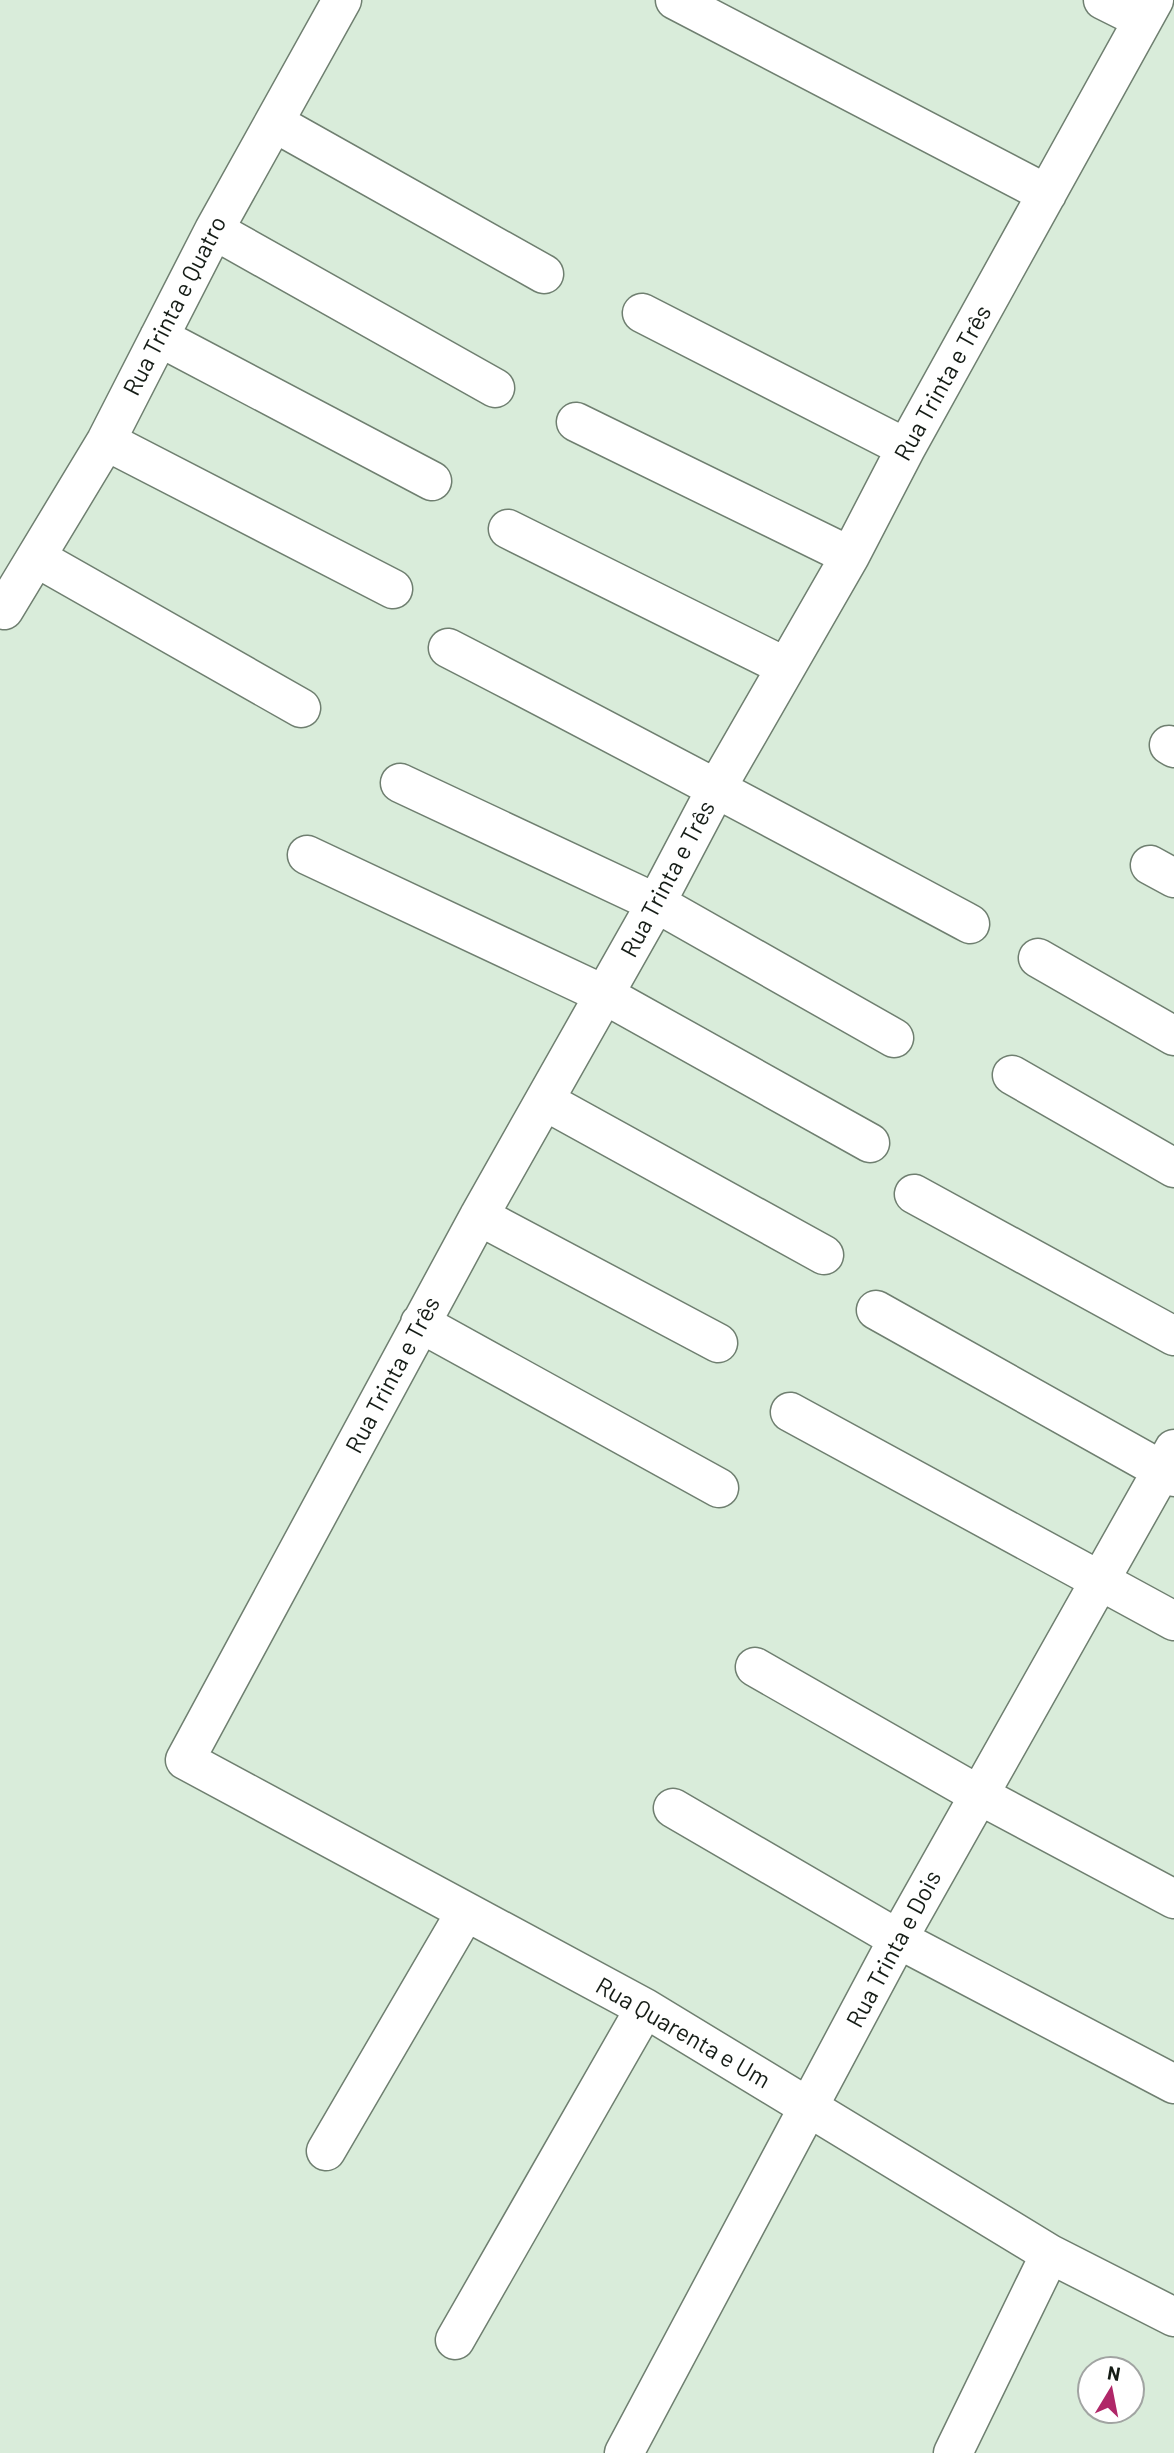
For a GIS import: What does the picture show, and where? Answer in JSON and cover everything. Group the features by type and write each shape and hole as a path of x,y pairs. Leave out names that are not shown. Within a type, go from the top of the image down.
{"street":[{"name":"Rua Trinta e Quatro","path":"4,610 106,441 214,230 342,0"},
{"path":"675,0 1047,194"},
{"path":"1103,0 1149,10"},
{"name":"Rua Trinta e Três","path":"185,1760 420,1323 656,903 716,789 850,556 906,448 1149,10"},
{"path":"275,123 544,274"},
{"path":"214,230 495,388"},
{"path":"642,313 906,448"},
{"path":"159,337 432,481"},
{"path":"576,422 850,556"},
{"path":"106,441 393,589"},
{"path":"508,529 786,667"},
{"path":"37,558 302,708"},
{"path":"448,648 647,750 970,924"},
{"path":"400,783 656,903 894,1038"},
{"path":"307,855 604,995 870,1143"},
{"path":"1038,958 1174,1037"},
{"path":"1012,1075 1174,1168"},
{"path":"545,1101 824,1255"},
{"path":"914,1194 1174,1336"},
{"path":"479,1216 718,1343"},
{"path":"876,1310 1170,1466"},
{"path":"420,1323 719,1488"},
{"path":"790,1412 1174,1621"},
{"name":"Rua Trinta e Dois","path":"624,2453 898,1939 1099,1582 1170,1466"},
{"path":"755,1667 979,1795 1174,1899"},
{"name":"Rua Quarenta e Um","path":"185,1760 645,2008 1050,2254 1174,2317"},
{"path":"673,1808 898,1939 1174,2084"},
{"path":"326,2151 465,1913"},
{"path":"455,2340 645,2008"},
{"path":"953,2453 1050,2254"}]}
